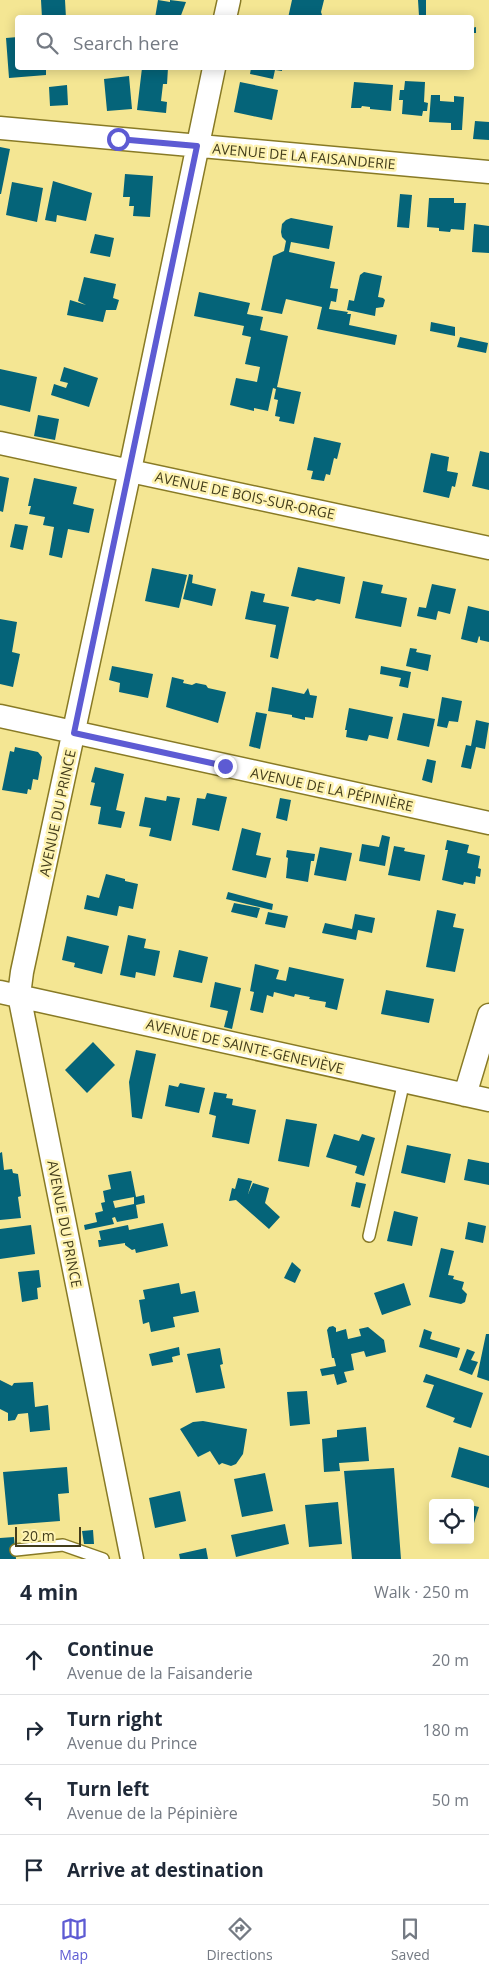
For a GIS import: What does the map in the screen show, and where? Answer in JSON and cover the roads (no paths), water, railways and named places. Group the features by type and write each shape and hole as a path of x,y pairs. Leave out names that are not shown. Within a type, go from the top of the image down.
{"street":[{"path":"226,15 228,0"},
{"name":"AVENUE DU PRINCE","path":"132,1559 9,993 24,962 214,70"},
{"name":"AVENUE DE LA FAISANDERIE","path":"0,128 489,172"},
{"name":"AVENUE DE BOIS-SUR-ORGE","path":"0,443 489,548"},
{"name":"AVENUE DE LA PÉPINIÈRE","path":"0,716 489,823"},
{"name":"AVENUE DE SAINTE-GENEVIÈVE","path":"9,993 489,1100"},
{"path":"465,1095 489,1014"}],"lane":[{"path":"369,1236 404,1081"},
{"path":"16,1550 63,1545 104,1559"}]}
